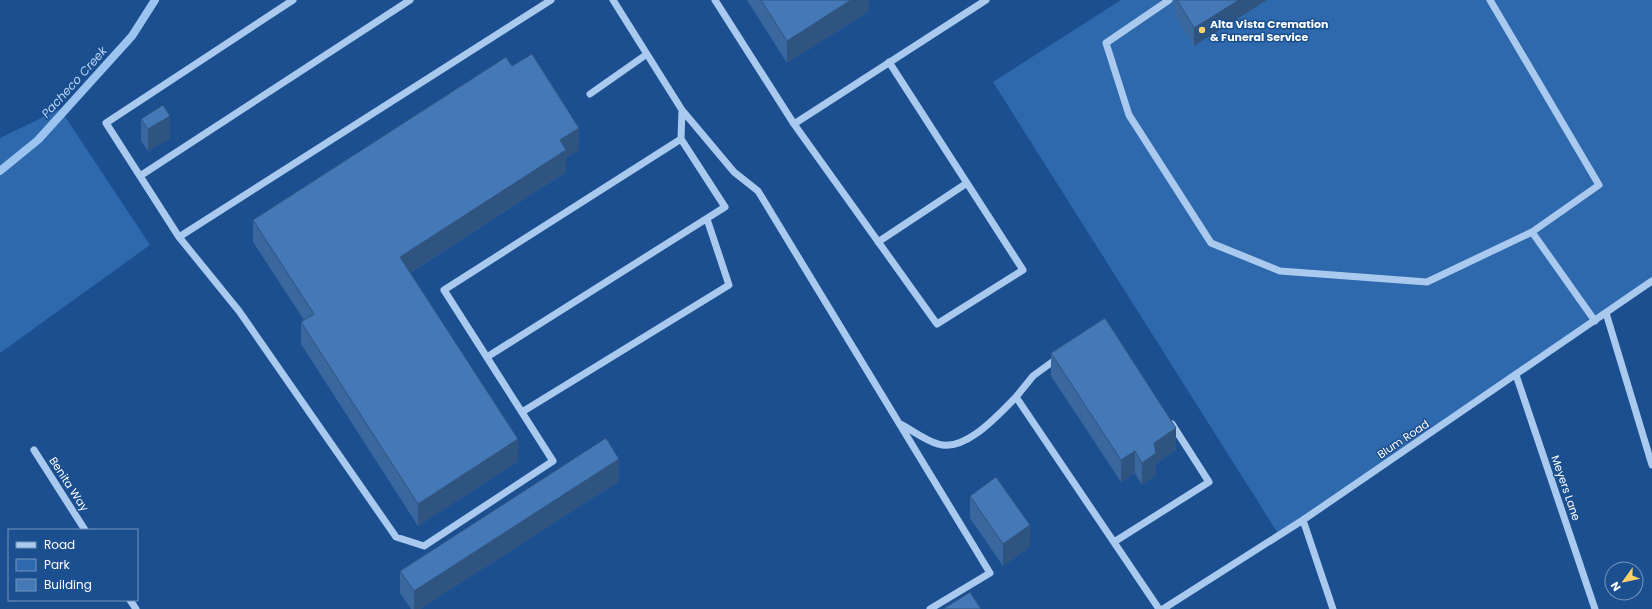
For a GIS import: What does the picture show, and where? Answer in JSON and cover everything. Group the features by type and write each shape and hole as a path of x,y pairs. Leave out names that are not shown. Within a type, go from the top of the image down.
{"street":[{"path":"293,0 106,123 179,236 239,311 396,537 424,546 553,461 444,290 681,139"},
{"path":"140,176 410,0"},
{"path":"179,236 551,0"},
{"path":"613,0 682,110 734,172 758,191 990,573 930,609"},
{"path":"715,0 794,124 936,324 1023,270 889,62"},
{"path":"794,124 986,0"},
{"path":"1170,0 1106,43 1129,115 1211,243 1280,271 1427,282 1532,232 1599,185 1490,0"},
{"path":"590,94 647,54"},
{"path":"487,357 725,207 681,139 682,110"},
{"path":"878,242 967,183"},
{"path":"522,412 729,285 707,219"},
{"path":"1532,232 1594,321"},
{"name":"Blum Road","path":"1163,609 1303,520 1652,282"},
{"path":"1606,313 1652,465"},
{"path":"900,424 939,445 959,444 987,426 1016,397 1033,376 1064,354"},
{"name":"Meyers Lane","path":"1516,375 1595,609"},
{"path":"1016,397 1159,609"},
{"path":"1114,542 1209,482 1166,415"},
{"name":"Benita Way","path":"34,450 84,529"},
{"path":"1303,520 1333,609"}],"green space":[{"path":"1121,0 1652,0 1652,281 1279,535 993,82"},
{"path":"60,109 150,245 0,353 0,138"}],"building":[{"path":"761,0 851,0 787,41"},
{"path":"1177,0 1239,0 1194,28"},
{"path":"532,54 579,128 560,140 566,150 400,257 518,439 418,504 301,322 314,314 253,220 506,57 512,66"},
{"path":"163,105 170,116 148,129 141,119"},
{"path":"1105,318 1176,428 1154,443 1156,453 1142,463 1135,451 1121,460 1051,353"},
{"path":"606,438 619,459 414,591 400,571"},
{"path":"996,477 1030,525 1003,544 970,496"},
{"path":"970,592 981,609 943,609"}],"waterway":[{"name":"Pacheco Creek","path":"0,171 38,140 132,36 155,0"}],"place":[{"name":"Alta Vista Cremation & Funeral Service","path":"1202,30"}]}
